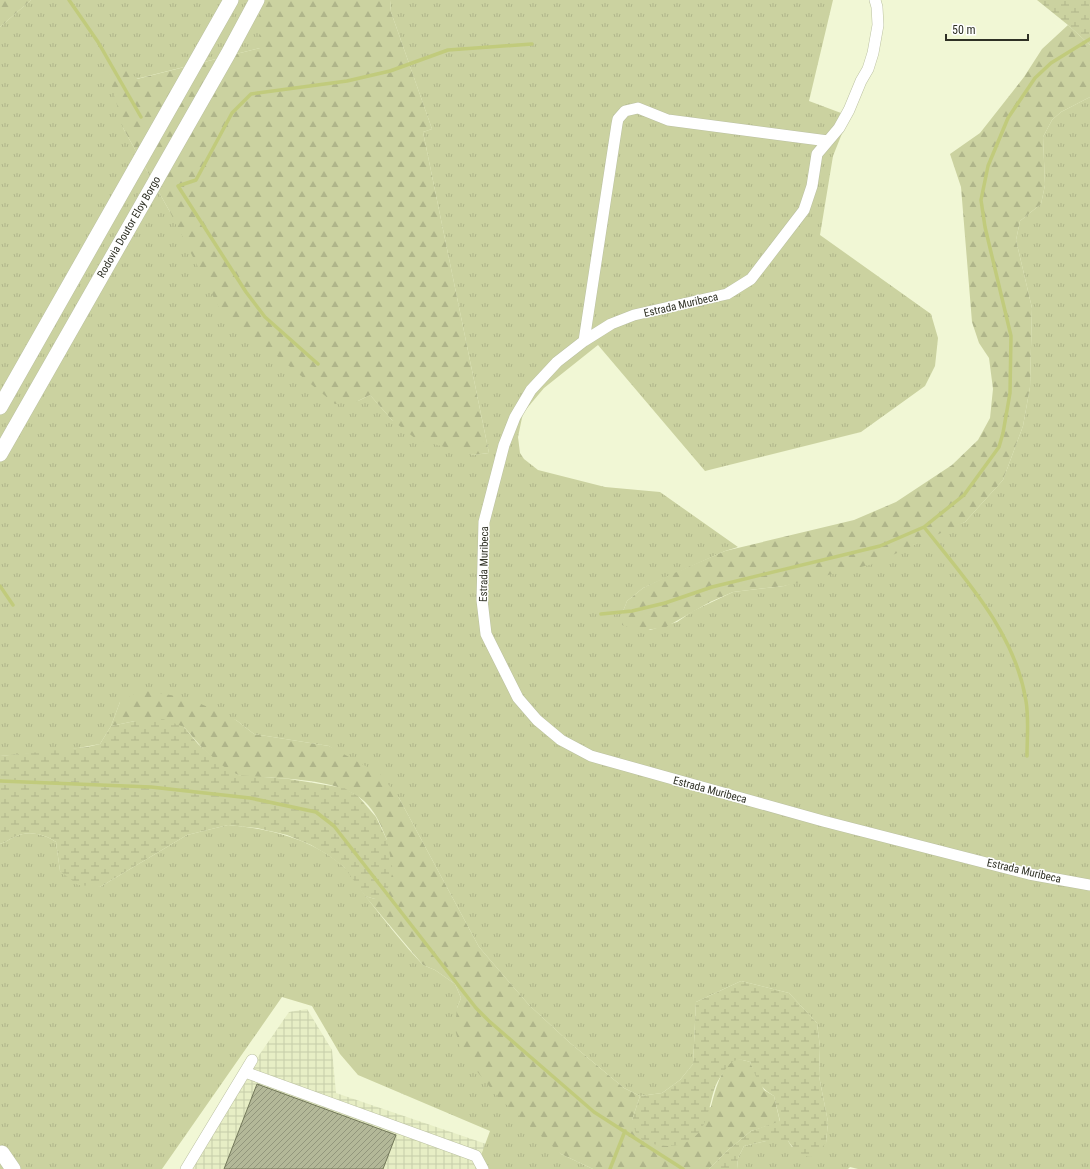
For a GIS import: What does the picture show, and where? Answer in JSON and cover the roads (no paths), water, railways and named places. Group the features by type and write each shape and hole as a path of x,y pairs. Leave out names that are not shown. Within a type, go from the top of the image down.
{"highway":[{"name":"Rodovia Doutor Eloy Borgo","path":"0,407 231,0"},
{"name":"Rodovia Doutor Eloy Borgo","path":"0,454 228,54 257,0"},
{"path":"2,1153 13,1169"}],"street":[{"name":"Estrada Muribeca","path":"875,0 878,25 873,53 868,69 860,81 849,110 839,128 817,154 812,186 804,210 751,279 728,294 628,318 611,324 584,341 557,362 531,390 515,416 504,445 484,522 482,600 486,634 518,698 537,720 567,743 591,756 621,766 823,821 1021,872 1090,885"},
{"path":"584,341 617,124 621,114 625,111 638,108 668,120 828,141"},
{"path":"186,1169 252,1060"},
{"path":"245,1072 476,1156 483,1169"}],"waterway":[{"path":"69,0 98,42 141,117"},
{"path":"601,614 632,611 665,603 712,587 880,546 924,527 964,495 999,447 1010,393 1011,336 985,227 981,200 988,166 1008,118 1035,78 1051,63 1090,39"},
{"path":"318,364 265,317 246,292 178,186 196,180 232,113 251,94 347,81 390,71 448,50 532,44"},
{"path":"924,527 956,566 986,608 1000,629 1011,652 1020,676 1026,701 1028,722 1027,756"},
{"path":"0,586 13,605"},
{"path":"0,781 151,787 250,798 316,812 334,826 476,1008 489,1021 594,1112 683,1169"},
{"path":"610,1169 625,1131"}]}
